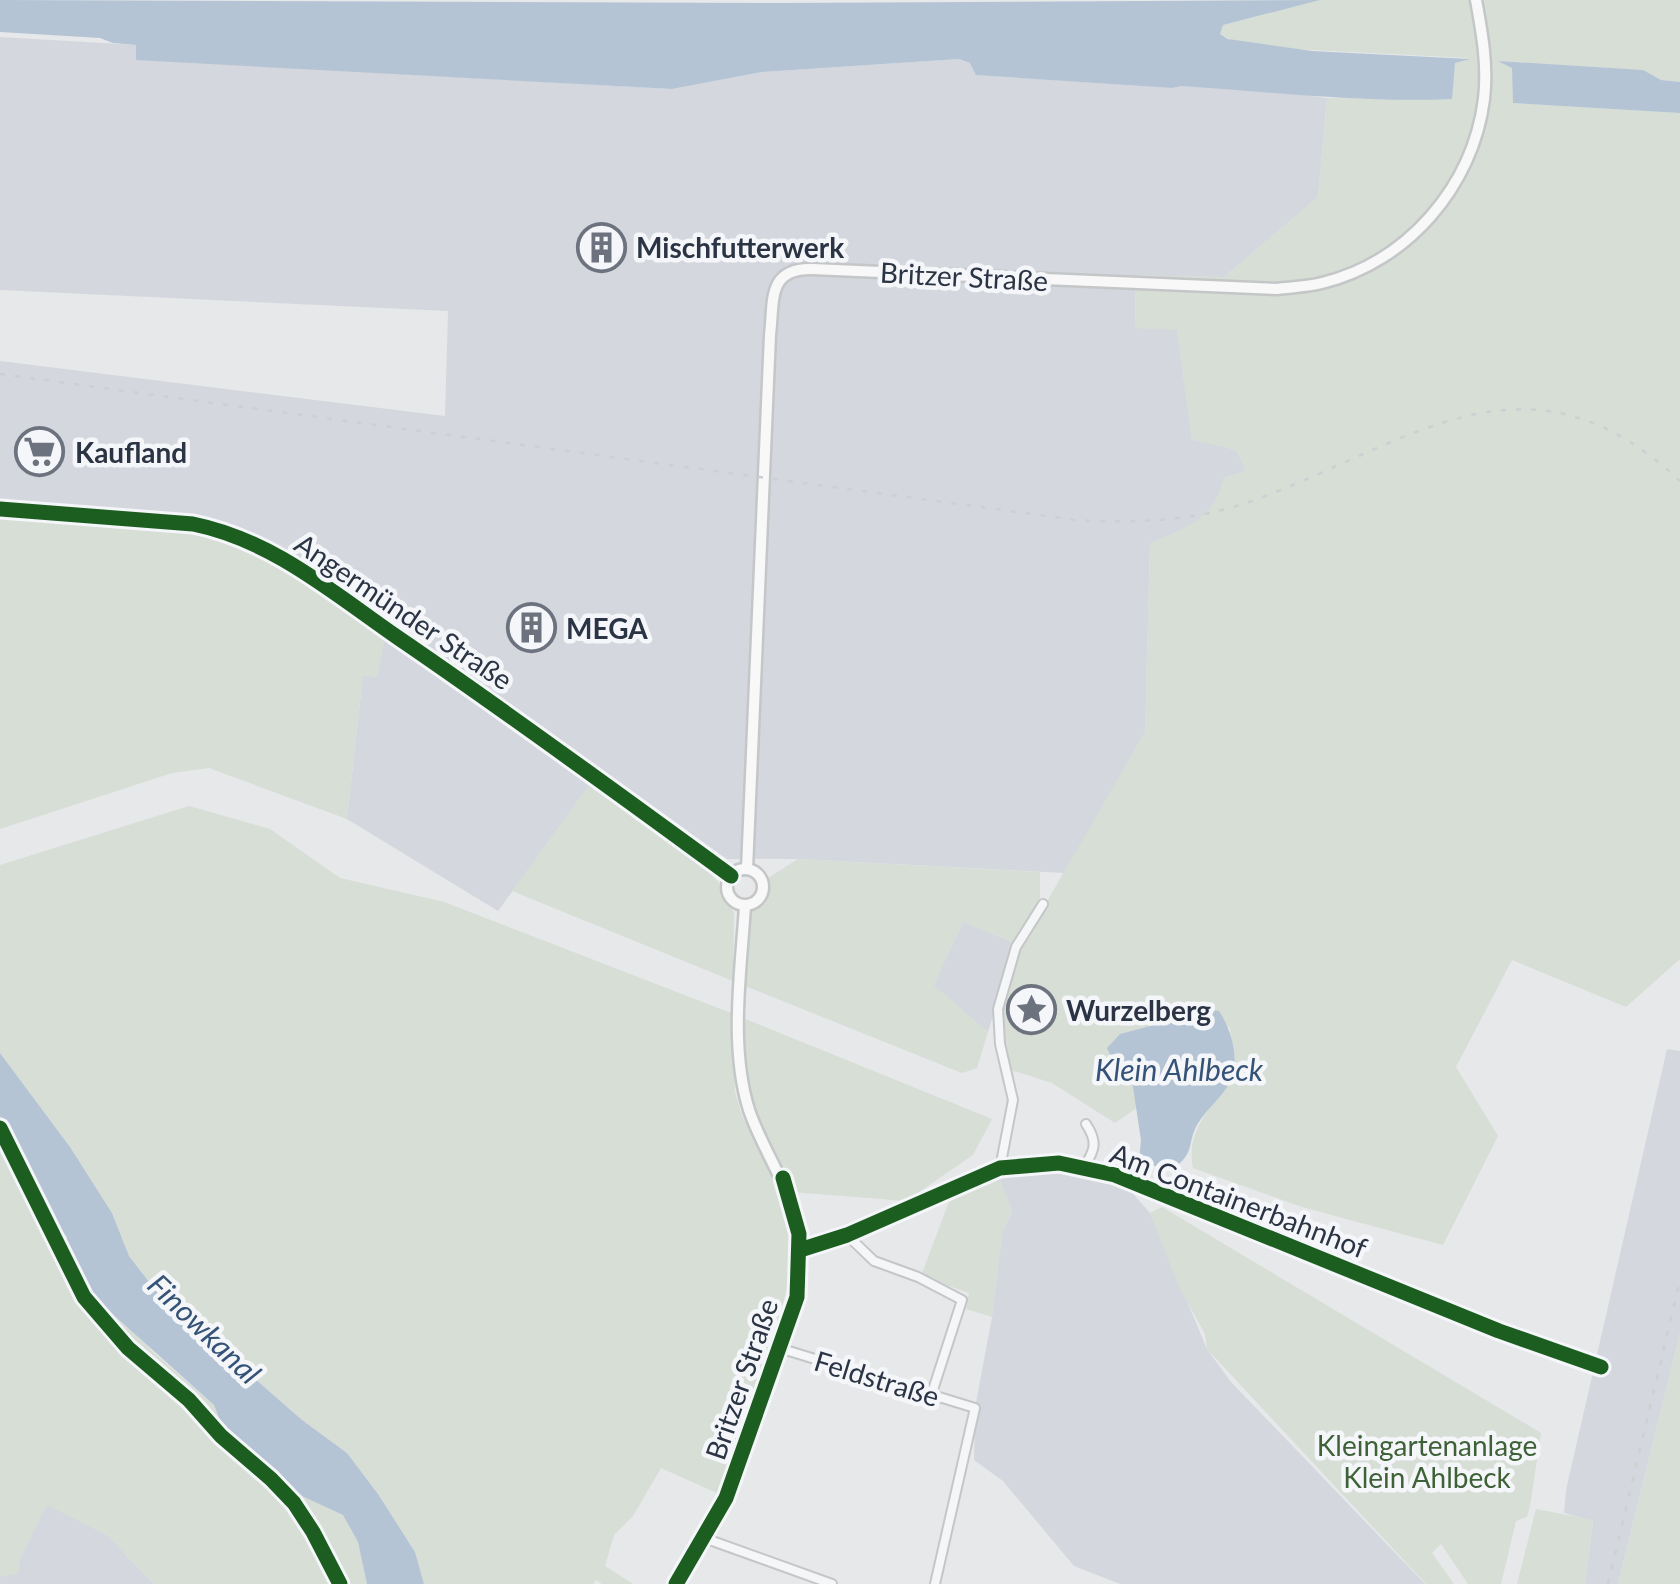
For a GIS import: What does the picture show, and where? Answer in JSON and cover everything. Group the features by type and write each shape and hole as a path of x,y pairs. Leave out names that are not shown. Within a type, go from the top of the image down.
{"main road":[{"name":"Britzer Straße","path":"731,876 728,892 734,902 745,906 758,900 764,887 758,874 747,869 770,335 780,278 788,272 812,269 1248,290 1322,283 1361,269 1420,229 1447,196 1466,163 1480,120 1485,81 1476,0"},
{"path":"731,876 747,869"},
{"name":"Britzer Straße","path":"676,1584 726,1498 796,1298 800,1250 788,1193 750,1112 741,1073 739,1022 745,906"}],"street":[{"name":"Angermünder Straße","path":"0,510 193,524 268,548 516,718 731,876"},
{"path":"1000,1168 1013,1100 1000,1044 998,1008 1016,947 1043,904"},
{"path":"1084,1168 1095,1149 1094,1136 1086,1124"},
{"name":"Am Containerbahnhof","path":"800,1250 847,1235 1000,1168 1046,1163 1084,1168 1115,1175 1500,1331 1601,1367"},
{"path":"847,1235 866,1256 962,1300 931,1396"},
{"name":"Feldstraße","path":"779,1348 975,1408 935,1584"},
{"path":"704,1538 832,1584"}],"shaded area":[{"path":"0,37 137,45 136,59 672,89 762,72 959,59 970,63 977,75 1172,88 1182,85 1259,89 1327,98 1318,197 1224,277 1136,276 1135,328 1177,329 1192,439 1236,450 1246,471 1224,478 1220,495 1199,522 1150,544 1145,732 1065,873 727,859 391,619 291,563 0,510 0,361 445,416 448,311 0,290"},
{"path":"386,632 593,780 498,911 347,819 363,675 377,677"},
{"path":"963,922 1015,943 988,1032 933,986"},
{"path":"1667,1049 1680,1051 1680,1333 1618,1584 1585,1584 1593,1521 1564,1513 1566,1490"},
{"path":"1054,1164 1119,1178 1150,1213 1207,1349 1231,1382 1425,1584 1120,1584 1074,1566 1003,1481 974,1460 975,1408 1002,1234 1012,1211 997,1173"},
{"path":"47,1504 107,1535 154,1584 0,1584 0,1560 21,1556"}],"green space":[{"path":"1320,0 1680,0 1680,82 1661,80 1640,70 1498,61 1524,68 1513,103 1680,113 1680,959 1626,1007 1512,960 1456,1067 1498,1136 1443,1245 1302,1207 1193,1168 1198,1127 1234,1064 1230,1028 1204,1008 1196,1014 1120,1034 1138,1107 1115,1123 1052,1083 1008,1069 1003,1043 1003,1010 1020,948 1145,732 1150,543 1196,521 1213,504 1224,478 1246,471 1236,450 1192,440 1177,330 1135,328 1136,275 1224,277 1318,197 1327,98 1404,99 1449,63 1469,58 1293,49 1232,40 1220,34 1223,25"},
{"path":"0,510 172,521 268,549 386,632 377,677 363,675 347,819 209,768 172,773 0,829"},
{"path":"593,780 625,805 637,821 646,820 711,870 722,898 734,912 733,981 512,891"},
{"path":"189,806 270,829 340,878 444,902 731,1013 735,1092 742,1116 778,1187 790,1239 790,1278 719,1494 661,1468 633,1516 614,1535 605,1566 633,1584 602,1584 596,1580 593,1584 424,1584 415,1552 347,1453 302,1420 160,1296 129,1256 112,1213 70,1147 0,1053 0,865"},
{"path":"798,859 1040,872 1040,900 1015,943 963,922 934,985 988,1032 977,1068 962,1073 745,986 751,913 765,895 768,878"},
{"path":"743,1018 992,1119 973,1155 906,1201 792,1192 754,1110 743,1066"},
{"path":"0,1116 67,1238 66,1244 151,1350 214,1405 225,1433 287,1488 343,1515 358,1542 367,1584 154,1584 107,1535 47,1505 21,1556 18,1574 0,1577"},
{"path":"997,1173 1012,1211 1002,1234 992,1317 966,1309 969,1293 921,1276 953,1191"},
{"name":"Kleingartenanlage Klein Ahlbeck","path":"1162,1207 1541,1433 1530,1506 1527,1517 1516,1521 1501,1584 1468,1584 1441,1544 1432,1553 1454,1584 1426,1584 1207,1349 1205,1334 1178,1285 1150,1213"},
{"path":"1680,1333 1680,1584 1618,1584"},
{"path":"1536,1509 1593,1520 1585,1584 1517,1584"}],"water":[{"path":"0,0 1320,0 1223,25 1220,34 1228,39 1312,51 1470,59 1455,63 1452,99 1350,98 976,75 970,63 959,59 762,72 672,89 136,60 136,45 100,38 0,32"},
{"path":"1498,61 1643,70 1661,80 1680,82 1680,113 1513,103 1512,68"},
{"name":"Klein Ahlbeck","path":"1204,1008 1219,1011 1227,1026 1234,1053 1231,1080 1197,1125 1189,1151 1177,1166 1144,1166 1139,1161 1141,1140 1131,1074 1116,1067 1107,1048 1120,1034 1195,1014"},
{"path":"0,1053 70,1147 112,1213 129,1256 160,1296 302,1420 347,1453 415,1552 424,1584 367,1584 358,1542 343,1515 287,1489 225,1433 214,1405 97,1300 66,1244 67,1237 52,1222 0,1116"}],"railway":[{"path":"0,374 1076,520 1160,520 1222,510 1410,434 1463,417 1515,409 1568,415 1623,438 1680,481"},
{"path":"1608,1584 1680,1280"}],"cycle path":[{"path":"0,509 193,524 275,555 481,695 731,876"},
{"path":"0,1128 84,1297 128,1348 189,1400 221,1436 294,1503 340,1584"},
{"path":"800,1250 847,1235 1000,1168 1059,1163 1115,1175 1499,1331 1601,1367"},
{"path":"676,1584 726,1498 797,1297 799,1234 783,1178"}],"place":[{"name":"Mischfutterwerk","path":"601,247"},
{"name":"Kaufland","path":"40,452"},
{"name":"MEGA","path":"531,628"},
{"name":"Wurzelberg","path":"1031,1010"}],"water label":[{"name":"Finowkanal","path":"205,1328"}]}
